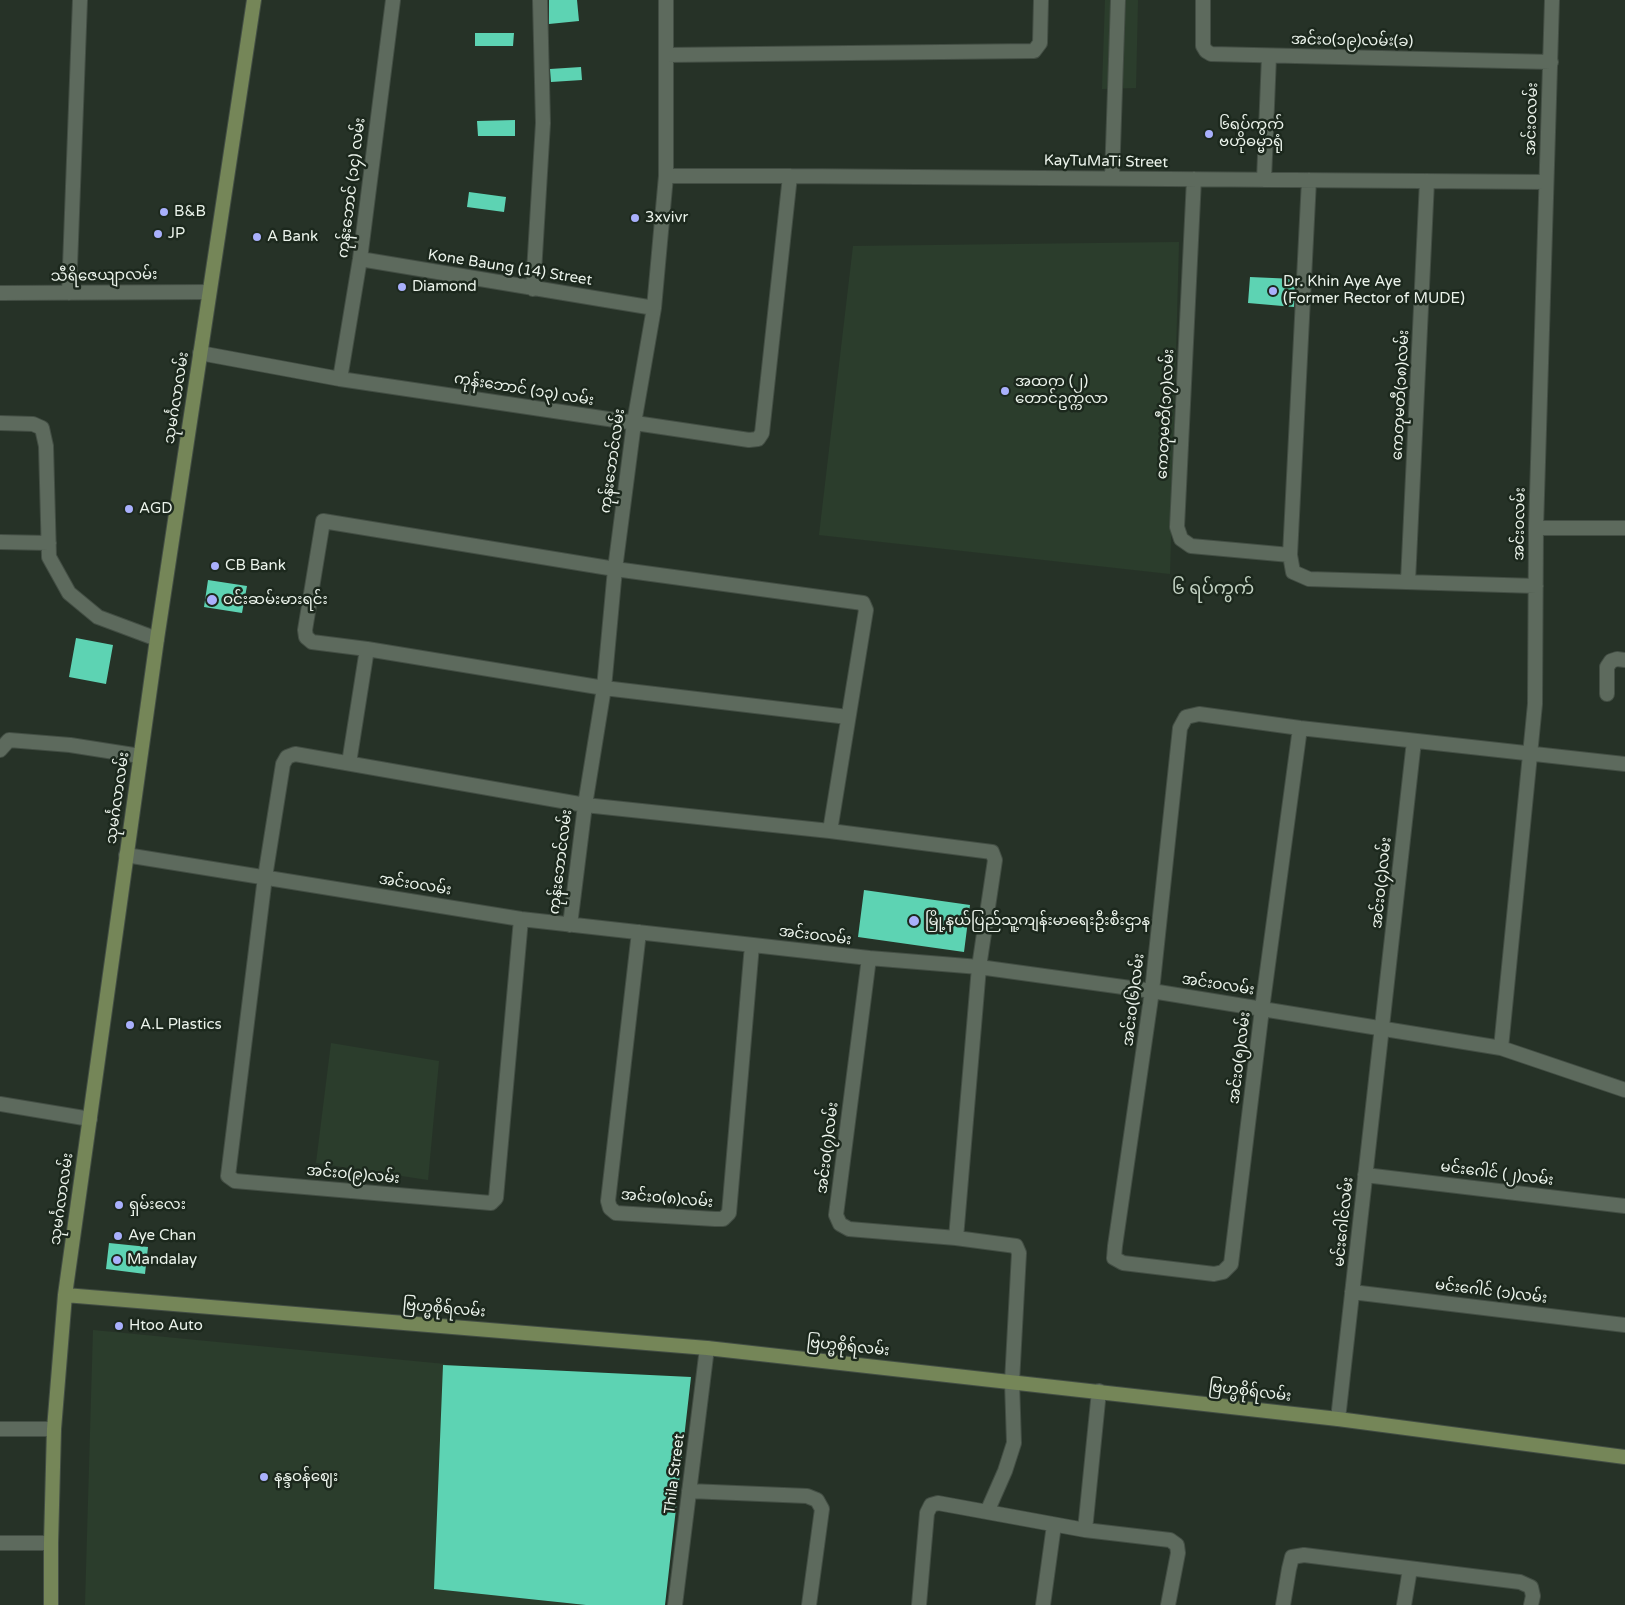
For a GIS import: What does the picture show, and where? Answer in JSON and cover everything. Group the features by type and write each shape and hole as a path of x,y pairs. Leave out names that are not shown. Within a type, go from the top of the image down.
{"main road":[{"name":"သုမင်္ဂလာလမ်း","path":"52,1605 51,1543 54,1429 65,1295 157,639 254,0"},
{"name":"ဗြဟ္မစိုရ်လမ်း","path":"65,1295 707,1348 1338,1419 1625,1457"}],"street":[{"path":"69,293 80,0"},
{"name":"ကုန်းဘောင် (၁၄) လမ်း","path":"340,379 360,259 393,0"},
{"path":"533,289 543,123 540,0"},
{"name":"ကုန်းဘောင်လမ်း","path":"570,925 585,805 604,688 615,569 634,424 654,308 666,176 666,0"},
{"path":"666,55 1034,51 1040,43 1041,0"},
{"path":"1112,178 1118,0"},
{"name":"အင်းဝ(၁၉)လမ်း(ခ)","path":"1202,0 1202,46 1211,54 1551,62"},
{"name":"အင်းဝလမ်း","path":"1501,1048 1535,704 1536,528 1552,0"},
{"path":"1264,180 1269,56"},
{"name":"KayTuMaTi Street","path":"666,176 1546,182"},
{"name":"ကုန်းဘောင် (၁၃) လမ်း","path":"200,354 340,379 634,424 750,440 758,439 762,433 790,176"},
{"name":"ကေတုမတီ(၁၇)လမ်း","path":"1194,179 1177,527 1181,539 1191,546 1290,555"},
{"path":"1310,180 1290,555 1293,572 1309,579 1536,586"},
{"name":"ကေတုမတီ(၁၈)လမ်း","path":"1408,581 1427,181"},
{"name":"Kone Baung (14) Street","path":"360,259 654,308"},
{"name":"သီရိဇေယျာလမ်း","path":"0,294 209,292"},
{"path":"0,423 33,424 42,428 46,446 49,557 69,594 98,617 157,639"},
{"path":"830,832 866,610 863,603 615,569 322,521 305,630 306,637 312,642 367,649 604,688 848,717"},
{"path":"1536,528 1625,528"},
{"path":"0,542 49,543"},
{"path":"349,763 367,649"},
{"path":"1607,694 1607,667 1611,661 1616,659 1625,660"},
{"name":"အင်းဝ(၆)လမ်း","path":"1224,1272 1214,1274 1123,1263 1114,1258 1152,991 1180,728 1186,717 1199,714 1300,728"},
{"path":"1300,728 1625,764"},
{"name":"အင်းဝ(၅)လမ်း","path":"1224,1272 1230,1264 1300,728"},
{"path":"0,750 10,740 70,745 140,756"},
{"name":"အင်းဝ(၄)လမ်း","path":"1382,1028 1414,741"},
{"path":"265,877 283,764 287,757 295,754 585,805 992,852 995,860 979,967 956,1238"},
{"name":"အင်းဝလမ်း","path":"126,856 521,919 868,958 979,967 1152,991 1501,1048 1625,1090"},
{"name":"အင်းဝ(၉)လမ်း","path":"265,877 228,1167 228,1176 236,1181 491,1204 496,1198 521,919"},
{"name":"အင်းဝ(၈)လမ်း","path":"639,932 608,1201 610,1208 616,1213 723,1219 729,1212 752,945"},
{"name":"အင်းဝ(၇)လမ်း","path":"868,958 836,1215 840,1224 850,1229 956,1238 1016,1246 1019,1252 1012,1382"},
{"name":"မင်းဂေါင်လမ်း","path":"1338,1419 1382,1028"},
{"path":"0,1104 90,1119"},
{"name":"မင်းဂေါင် (၂)လမ်း","path":"1365,1175 1625,1206"},
{"name":"မင်းဂေါင် (၁)လမ်း","path":"1352,1292 1625,1325"},
{"name":"Thila Street","path":"675,1605 707,1348"},
{"path":"987,1512 1005,1471 1014,1443 1012,1382"},
{"path":"1085,1530 1099,1391"},
{"path":"0,1429 54,1429"},
{"path":"689,1491 807,1496 817,1500 822,1509 809,1605"},
{"path":"919,1605 927,1513 931,1505 938,1503 1085,1530 1170,1540 1177,1545 1178,1552 1168,1605"},
{"path":"1043,1605 1054,1525"},
{"path":"0,1543 51,1543"},
{"path":"1283,1605 1292,1557 1304,1555 1520,1582 1531,1588 1531,1605"},
{"path":"1404,1605 1410,1569"}],"shaded area":[{"path":"1105,0 1138,0 1136,88 1102,89"},
{"name":"အထက (၂) တောင်ဥက္ကလာ","path":"1179,242 1170,574 819,535 853,246"},
{"path":"331,1043 439,1061 428,1180 316,1163"},
{"name":"နန္ဒဝန်ဈေး","path":"93,1330 445,1364 435,1589 586,1605 85,1605"}],"building":[{"path":"549,0 577,0 579,21 549,24"},
{"path":"475,33 514,33 513,46 475,46"},
{"path":"581,67 582,80 551,82 550,69"},
{"path":"515,120 515,136 478,136 477,121"},
{"path":"469,192 506,197 504,212 467,207"},
{"name":"Dr. Khin Aye Aye (Former Rector of MUDE)","path":"1250,277 1295,279 1294,307 1248,303"},
{"path":"208,580 247,586 242,613 204,607"},
{"path":"76,638 113,645 106,684 69,677"},
{"name":"မြို့နယ်ပြည်သူ့ကျန်းမာရေးဦးစီးဌာန","path":"864,890 970,905 964,952 858,937"},
{"path":"109,1243 148,1247 145,1274 106,1269"},
{"path":"443,1365 691,1377 665,1605 586,1605 434,1589"}],"place":[{"name":"၆ရပ်ကွက် ဗဟိုဓမ္မာရုံ","path":"1209,134"},
{"name":"B&B","path":"164,212"},
{"name":"3xvivr","path":"635,218"},
{"name":"JP","path":"158,234"},
{"name":"A Bank","path":"257,237"},
{"name":"Diamond","path":"402,287"},
{"name":"Dr. Khin Aye Aye (Former Rector of MUDE)","path":"1273,291"},
{"name":"အထက (၂) တောင်ဥက္ကလာ","path":"1005,391"},
{"name":"AGD","path":"129,509"},
{"name":"CB Bank","path":"215,566"},
{"name":"ဝင်းဆမ်းမားရင်း","path":"212,600"},
{"name":"မြို့နယ်ပြည်သူ့ကျန်းမာရေးဦးစီးဌာန","path":"914,921"},
{"name":"A.L Plastics","path":"130,1025"},
{"name":"ရှမ်းလေး","path":"119,1205"},
{"name":"Aye Chan","path":"118,1236"},
{"name":"Mandalay","path":"117,1260"},
{"name":"Htoo Auto","path":"119,1326"},
{"name":"နန္ဒဝန်ဈေး","path":"264,1477"}],"district":[{"name":"၆ ရပ်ကွက်","path":"1213,589"}]}
